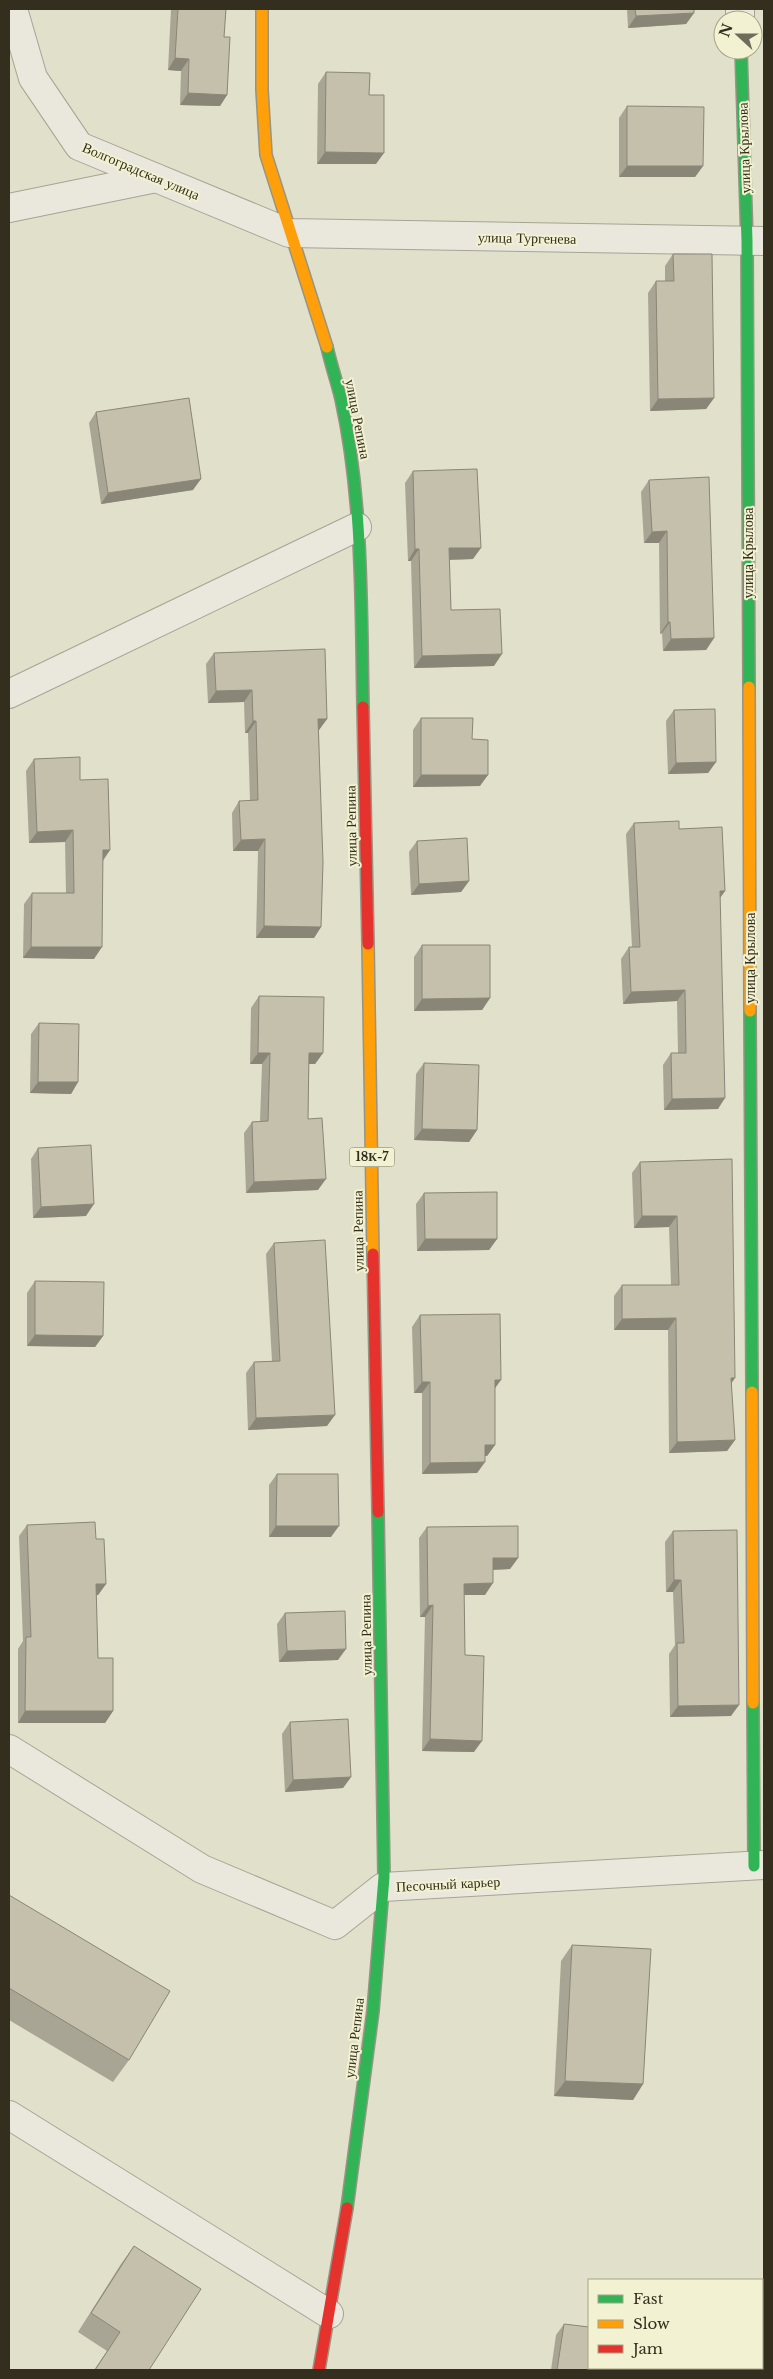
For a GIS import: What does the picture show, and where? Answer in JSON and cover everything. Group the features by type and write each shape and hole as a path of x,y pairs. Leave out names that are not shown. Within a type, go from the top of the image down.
{"main road":[{"name":"улица Репина","path":"262,9 262,90 266,156 289,234 321,327 341,399 353,472 361,594 384,1788 383,1888 376,1983 354,2152 330,2314 319,2370"},
{"name":"улица Крылова","path":"742,60 756,241 759,1866"}],"street":[{"name":"Волгоградская улица","path":"13,9 33,78 80,146 289,234"},
{"path":"9,208 156,178"},
{"name":"улица Тургенева","path":"289,234 756,241"},
{"path":"9,694 357,527"},
{"name":"Песочный карьер","path":"9,1749 202,1869 335,1925 383,1888 759,1866"},
{"path":"9,2116 330,2314"}],"building":[{"path":"178,9 226,9 224,37 230,37 227,95 188,93 189,59 175,58"},
{"path":"635,9 694,9 694,13 636,16"},
{"path":"326,72 370,73 369,95 384,95 384,153 325,152"},
{"path":"627,106 704,107 703,166 627,166"},
{"path":"673,254 712,254 714,398 658,399 656,281 674,281"},
{"path":"189,398 201,479 108,493 96,412"},
{"path":"477,469 481,548 449,548 451,610 500,609 502,654 422,656 419,549 415,549 413,471"},
{"path":"709,477 714,638 671,639 670,622 668,622 667,531 652,532 649,480"},
{"path":"325,649 327,719 318,719 323,862 321,927 264,926 265,839 241,840 239,801 258,800 256,721 253,721 252,690 216,691 214,653"},
{"path":"715,709 716,762 676,763 674,710"},
{"path":"421,718 473,718 472,739 488,740 488,775 421,775"},
{"path":"80,757 80,780 108,779 110,850 103,850 102,947 31,947 32,893 74,893 73,830 37,832 34,759"},
{"path":"679,821 679,829 722,827 725,891 720,891 725,1098 672,1099 671,1053 686,1053 685,990 631,992 629,947 640,947 634,823"},
{"path":"467,838 469,881 419,884 417,841"},
{"path":"422,945 490,945 490,998 422,999"},
{"path":"259,996 324,997 323,1053 309,1053 308,1119 322,1118 326,1179 254,1182 252,1122 268,1121 270,1053 258,1053"},
{"path":"39,1023 79,1024 78,1082 38,1082"},
{"path":"424,1063 479,1065 477,1130 422,1129"},
{"path":"91,1145 94,1204 41,1207 38,1148"},
{"path":"732,1159 735,1378 731,1378 735,1440 677,1442 676,1318 622,1319 622,1285 679,1285 677,1216 642,1216 640,1162"},
{"path":"497,1192 497,1239 425,1239 424,1193"},
{"path":"325,1240 335,1415 256,1418 254,1362 280,1361 274,1243"},
{"path":"35,1281 104,1282 103,1336 35,1335"},
{"path":"500,1314 501,1380 495,1380 495,1445 485,1445 485,1462 430,1463 430,1382 422,1382 420,1315"},
{"path":"277,1474 338,1474 339,1526 276,1526"},
{"path":"95,1522 96,1539 104,1539 106,1584 96,1584 98,1658 113,1658 113,1711 25,1711 26,1637 31,1637 27,1525"},
{"path":"518,1526 518,1558 493,1558 493,1583 464,1584 465,1655 484,1656 482,1741 430,1739 433,1605 428,1606 427,1527"},
{"path":"737,1530 739,1705 678,1706 677,1643 684,1643 681,1580 674,1580 673,1531"},
{"path":"345,1611 346,1649 287,1651 285,1613"},
{"path":"348,1719 351,1777 293,1780 290,1722"},
{"path":"9,1895 170,1991 129,2060 9,1988"},
{"path":"572,1945 651,1949 643,2084 565,2081"},
{"path":"134,2246 201,2289 149,2370 95,2370 120,2332 91,2313"},
{"path":"564,2324 588,2327 588,2369 602,2370 557,2370"}],"traffic: fast":[{"path":"741,60 747,241 749,687"},
{"path":"327,347 341,399 348,437 357,514 360,552 363,707"},
{"path":"750,1011 752,1392"},
{"path":"347,2208 373,2011 384,1877 378,1512"},
{"path":"753,1703 754,1866"}],"traffic: slow":[{"path":"262,9 262,90 266,155 327,347"},
{"path":"749,687 750,1011"},
{"path":"368,944 373,1254"},
{"path":"752,1392 753,1703"}],"traffic: jam":[{"path":"363,707 368,944"},
{"path":"373,1254 378,1512"},
{"path":"319,2370 347,2208"}]}
